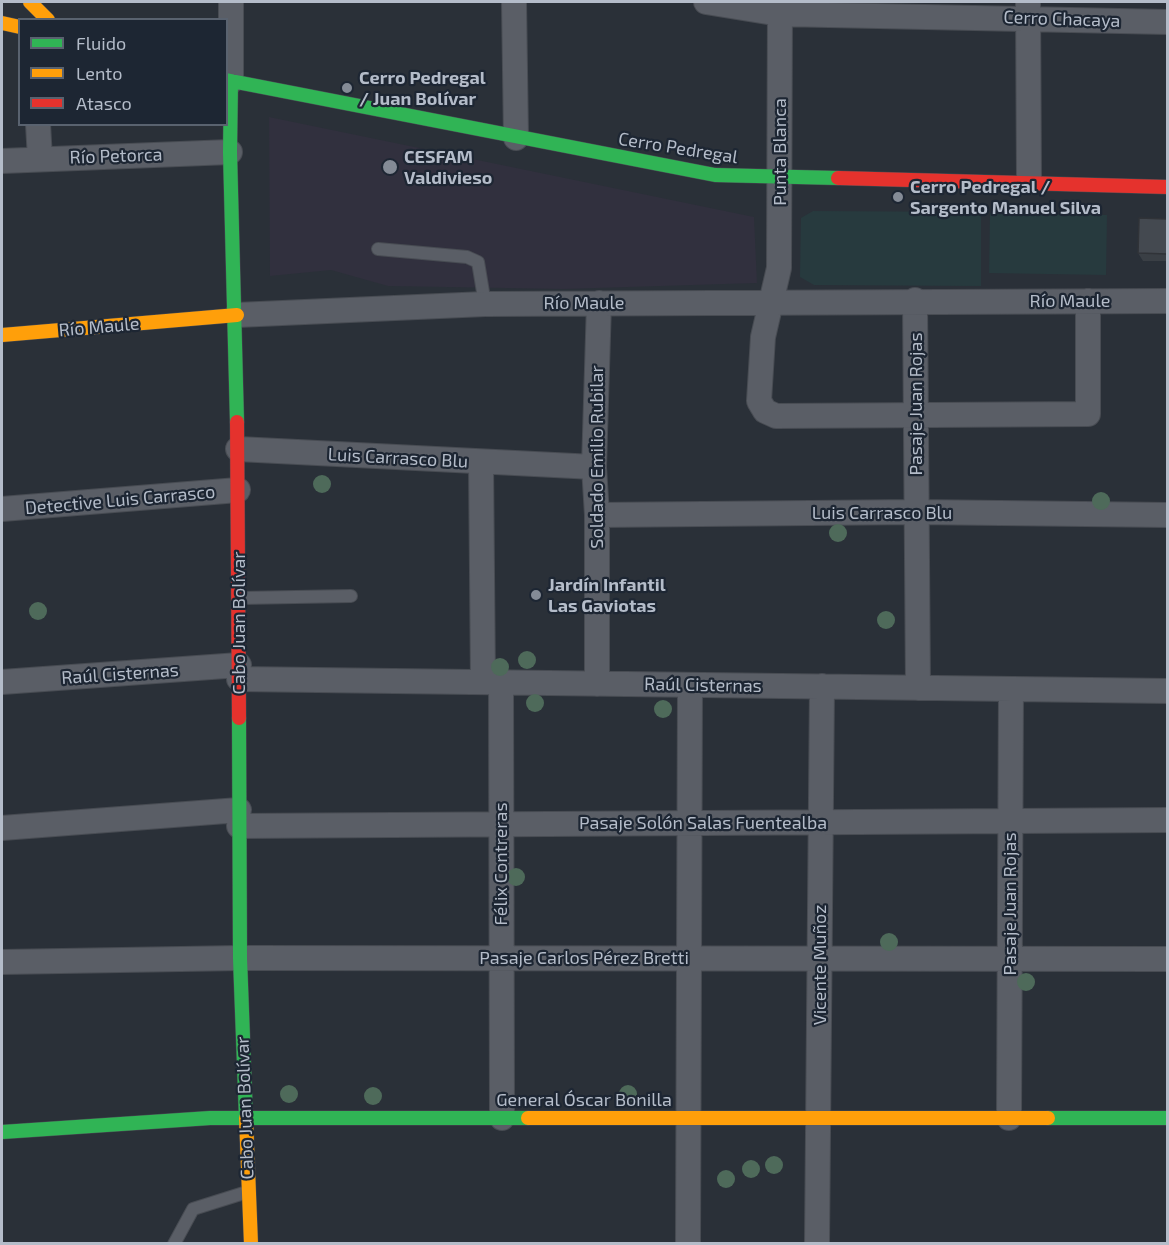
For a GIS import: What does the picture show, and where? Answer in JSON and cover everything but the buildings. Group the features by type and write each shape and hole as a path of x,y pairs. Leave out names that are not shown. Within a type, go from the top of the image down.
{"street":[{"name":"Cabo Juan Bolívar","path":"231,2 230,152 237,315 240,958 244,1118 251,1244"},
{"path":"514,2 516,138"},
{"name":"Cerro Chacaya","path":"706,2 780,8 1028,10 1167,22"},
{"name":"Punta Blanca","path":"780,8 779,268 773,303 763,337 759,401 765,411 776,416 916,415"},
{"path":"1028,10 1029,182"},
{"path":"2,23 18,27"},
{"name":"Cerro Pedregal","path":"229,80 516,138 715,175 781,179 1029,182 1167,187"},
{"path":"38,126 40,159"},
{"name":"Río Petorca","path":"2,160 230,152"},
{"name":"Río Maule","path":"2,335 237,315 485,304 915,300 1167,301"},
{"name":"Pasaje Juan Rojas","path":"915,300 918,687"},
{"path":"916,415 1088,414 1088,301"},
{"name":"Soldado Emilio Rubilar","path":"597,684 597,516 594,467 599,303"},
{"name":"Luis Carrasco Blu","path":"238,449 594,467"},
{"name":"Félix Contreras","path":"481,463 501,824 502,1118"},
{"name":"Detective Luis Carrasco","path":"2,509 238,490"},
{"name":"Luis Carrasco Blu","path":"597,516 916,512 1167,515"},
{"name":"Raúl Cisternas","path":"2,682 239,672 492,682 1167,691"},
{"path":"688,1244 690,685"},
{"name":"Vicente Muñoz","path":"817,1244 822,686"},
{"name":"Pasaje Juan Rojas","path":"1009,1118 1011,689"},
{"name":"Pasaje Solón Salas Fuentealba","path":"2,828 239,818 501,824 1167,820"},
{"name":"Pasaje Carlos Pérez Bretti","path":"2,962 240,958 1167,959"},
{"name":"General Óscar Bonilla","path":"2,1132 244,1118 1167,1118"}],"lane":[{"path":"378,249 467,257 478,262 485,304"},
{"path":"238,598 351,596"},
{"path":"174,1244 193,1209 249,1191"}],"shaded area":[{"name":"CESFAM Valdivieso","path":"269,117 754,217 757,283 564,289 388,286 331,270 270,276"}],"green space":[{"path":"813,211 981,212 981,286 814,285 800,277 801,218"},
{"path":"990,213 1107,215 1106,275 989,273"}],"traffic: fast":[{"path":"228,80 715,175 838,178"},
{"path":"231,81 230,152 237,422"},
{"path":"239,718 240,958 246,1118"},
{"path":"2,1132 210,1118 528,1118"},
{"path":"1048,1118 1168,1118"}],"traffic: slow":[{"path":"30,2 46,18"},
{"path":"2,23 18,27"},
{"path":"2,335 237,315"},
{"path":"246,1118 251,1244"},
{"path":"528,1118 1048,1118"}],"traffic: jam":[{"path":"838,178 1168,187"},
{"path":"237,422 239,718"}],"place":[{"name":"Cerro Pedregal / Juan Bolívar","path":"347,88"},
{"name":"CESFAM Valdivieso","path":"390,167"},
{"name":"Cerro Pedregal / Sargento Manuel Silva","path":"898,197"},
{"name":"Jardín Infantil Las Gaviotas","path":"536,595"}]}
